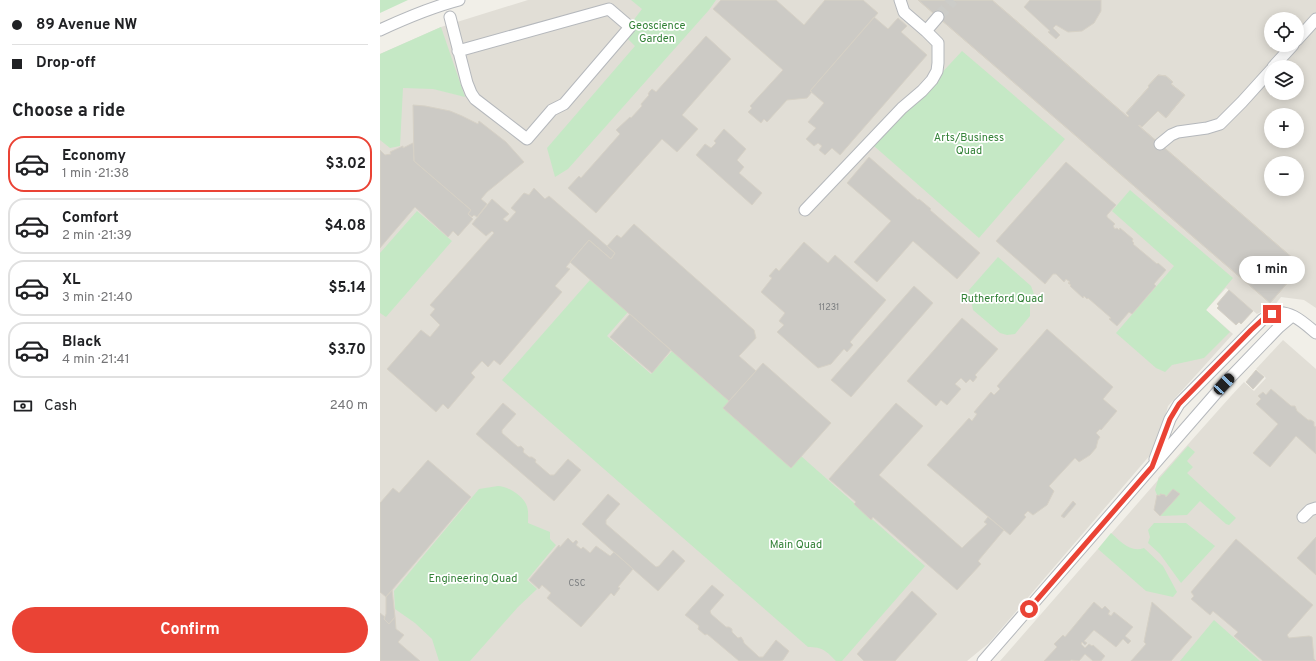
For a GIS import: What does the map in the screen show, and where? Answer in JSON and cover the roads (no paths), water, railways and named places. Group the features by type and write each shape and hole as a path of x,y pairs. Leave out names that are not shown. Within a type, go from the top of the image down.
{"street":[{"path":"380,30 407,17 459,0"},
{"path":"805,210 902,108 922,91 932,80 937,71 938,43 904,12 900,0"},
{"path":"450,17 458,51 471,93 475,99 526,139 552,110 564,104 630,27 609,9 458,51"},
{"path":"926,31 938,17"},
{"path":"1304,32 1316,19"},
{"path":"1279,60 1287,52"},
{"path":"1160,144 1171,134 1208,128 1220,124 1226,120 1264,78"},
{"path":"1152,467 1170,419 1179,404 1262,320 1273,314 1284,313 1297,319 1316,333"},
{"path":"983,661 1240,366 1279,327 1297,319"},
{"path":"1303,517 1310,510 1316,508"}],"tunnel":[{"path":"938,17 953,0"}],"park label":[{"name":"Geoscience Garden","path":"657,31"},
{"name":"Arts/Business Quad","path":"969,143"},
{"name":"Rutherford Quad","path":"1002,298"},
{"name":"Main Quad","path":"796,544"},
{"name":"Engineering Quad","path":"473,578"}]}
